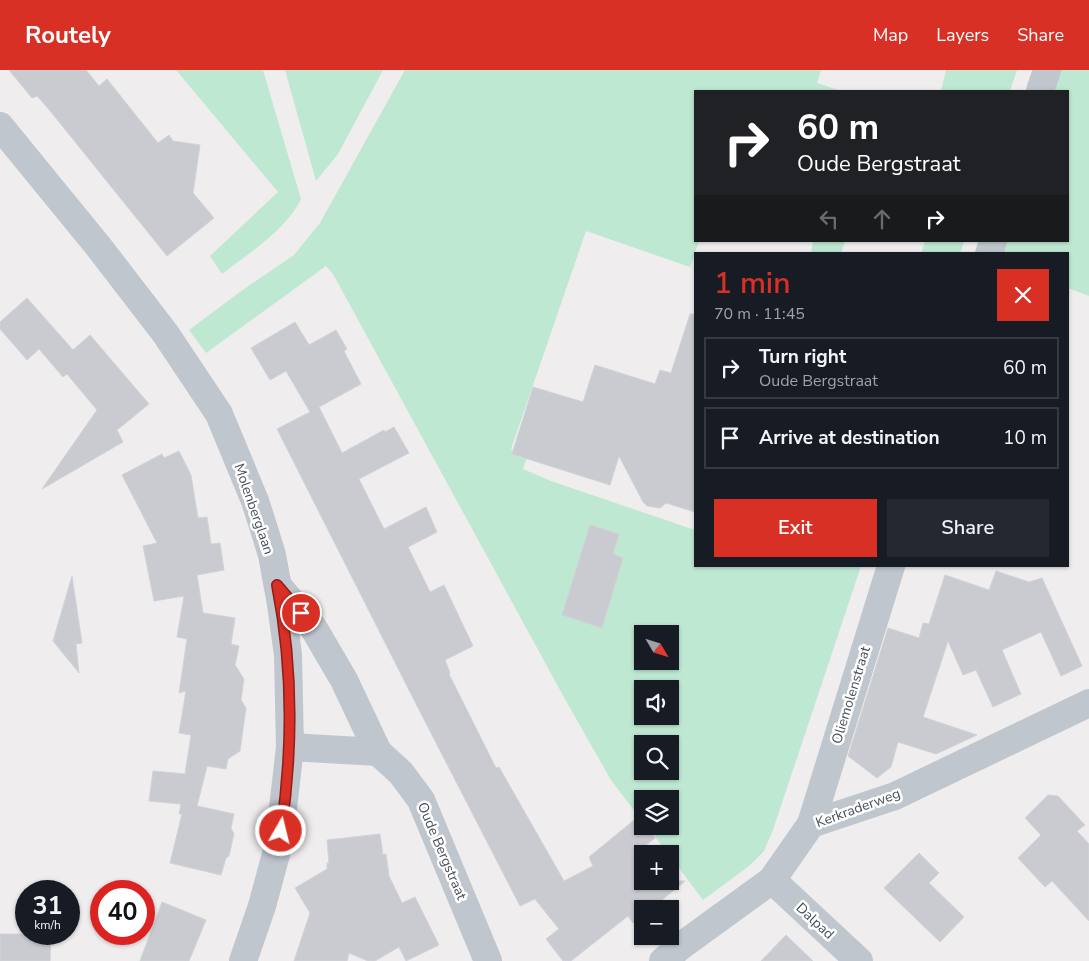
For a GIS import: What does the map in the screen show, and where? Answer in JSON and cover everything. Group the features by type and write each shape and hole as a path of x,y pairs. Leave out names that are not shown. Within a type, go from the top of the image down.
{"street":[{"path":"1040,90 1047,70"},
{"name":"Molenberglaan","path":"0,126 98,246 165,333 219,414 255,500 272,555 288,655 290,747 279,842 262,906 243,961"},
{"name":"Oliemolenstraat","path":"811,824 891,567"},
{"name":"Oude Bergstraat","path":"277,585 313,627 344,680 378,752 401,773 421,800 488,961"},
{"name":"Kerkraderweg","path":"663,961 680,946 772,880 811,824 895,796 1088,705"},
{"path":"290,747 378,752"},
{"name":"Dalpad","path":"772,880 858,961"}],"green space":[{"path":"176,70 263,70 301,199 295,210 277,231 222,274 210,256 278,192"},
{"path":"285,70 383,70 338,154 316,181"},
{"path":"405,70 821,70 817,83 838,90 694,90 694,242 699,242 690,267 586,231 511,449 528,455 523,469 551,481 694,530 694,567 861,567 773,830 764,851 749,866 703,900 679,868 679,845 661,845 654,835 679,835 679,790 634,790 634,810 611,780 333,274 326,266 206,353 189,330 294,255 320,223"},
{"path":"946,70 1017,70 1010,90 941,90"},
{"path":"1056,70 1089,70 1089,296 1069,288 1069,252 1002,252 1005,242 1069,242 1069,90 1050,90"},
{"path":"813,242 845,242 842,252 811,252"},
{"path":"925,242 964,242 961,252 922,252"}],"building":[{"path":"9,70 86,70 99,86 107,79 158,143 169,135 173,141 200,145 193,193 214,218 167,256 47,107 37,96 32,98"},
{"path":"27,298 73,350 90,335 149,404 117,430 123,442 42,489 97,410 67,374 63,377 39,349 27,360 0,329 0,322"},
{"path":"690,314 694,314 694,512 666,503 660,508 647,506 643,502 619,456 610,485 512,454 533,387 583,402 595,365 655,384 660,370 671,373"},
{"path":"295,322 309,345 336,330 347,349 344,351 361,384 319,407 342,453 384,430 385,432 394,427 409,453 359,479 384,529 426,507 437,532 408,547 430,592 444,585 473,646 445,660 449,674 496,768 499,767 564,881 593,866 589,857 634,820 634,835 653,835 655,838 646,845 634,845 634,890 674,890 662,900 634,900 634,922 628,916 571,961 563,961 546,939 559,929 535,899 520,906 277,429 310,412 286,371 270,380 251,348"},
{"path":"179,451 191,475 198,518 207,517 211,544 220,543 224,570 197,575 203,613 235,618 231,644 239,646 235,665 244,679 241,700 246,708 240,751 228,759 226,769 207,766 197,806 234,814 231,828 234,834 229,856 226,858 221,875 170,863 182,814 179,814 181,804 149,801 153,771 185,774 191,735 179,733 186,691 179,693 187,639 177,637 184,596 154,601 143,546 157,543 122,475 162,454 164,458"},
{"path":"590,525 619,534 613,554 623,558 602,628 562,615"},
{"path":"996,571 1029,582 1042,578 1082,666 1061,676 1041,632 1002,650 1021,694 993,707 976,670 963,675 948,641 923,717 977,735 936,754 898,742 891,767 877,778 848,756 888,628 919,638 923,623 929,624 945,575 989,590"},
{"path":"72,576 82,643 76,644 79,673 53,641"},
{"path":"1048,795 1058,796 1085,825 1077,831 1089,844 1089,921 1052,881 1045,887 1018,858 1041,835 1025,818"},
{"path":"380,834 383,855 386,854 389,876 402,903 415,897 439,945 406,961 399,947 375,961 368,961 349,953 347,961 294,961 310,913 295,888 327,869 327,863 329,863 327,840"},
{"path":"919,853 939,873 929,883 964,917 940,942 884,888"},
{"path":"162,902 206,920 189,961 140,961 146,945 155,945 155,921"},
{"path":"0,934 15,934 15,945 51,945 50,961 0,961"},
{"path":"786,935 813,961 761,961"}],"route":[{"path":"281,831 290,747 290,716 288,655 277,585 301,613"}]}
